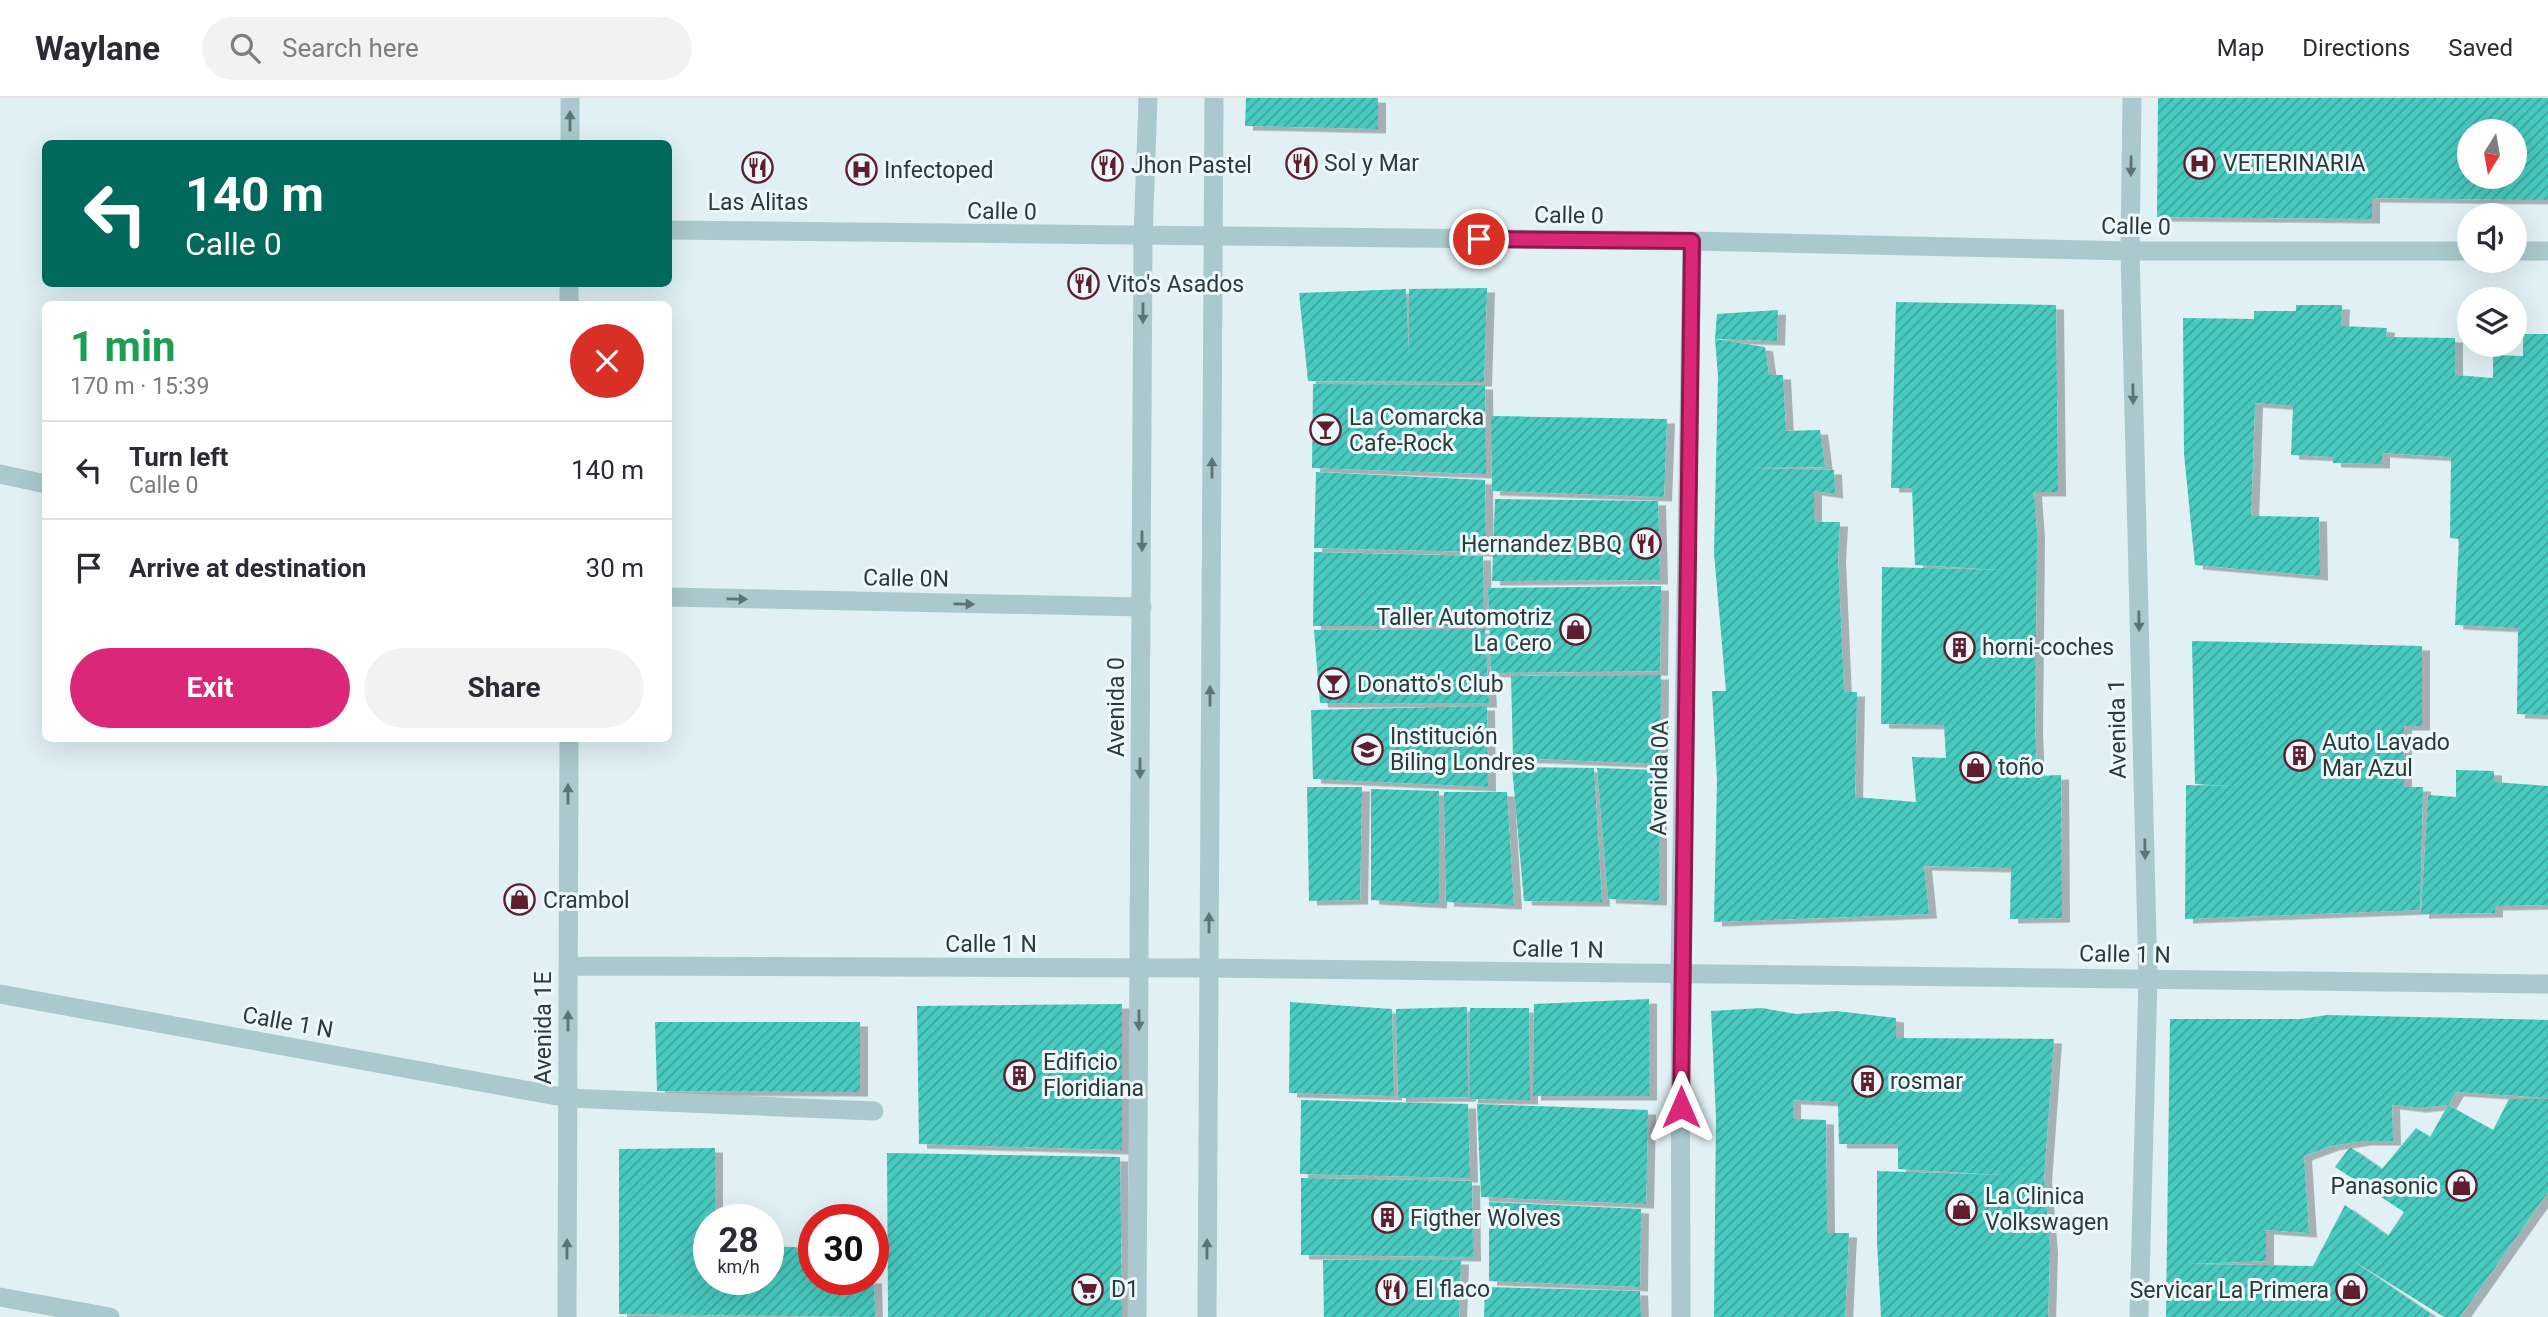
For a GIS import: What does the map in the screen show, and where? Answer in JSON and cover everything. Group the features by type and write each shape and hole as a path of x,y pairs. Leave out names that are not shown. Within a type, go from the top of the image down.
{"street":[{"path":"569,140 570,98"},
{"name":"Avenida 0","path":"1137,1317 1147,98"},
{"path":"1207,1317 1214,98"},
{"name":"Avenida 1","path":"2132,98 2130,251 2148,979 2139,1317"},
{"name":"Calle 0","path":"672,230 1692,241 2130,251 2457,251"},
{"name":"Avenida 0A","path":"1681,1317 1680,975 1692,241"},
{"path":"2527,251 2548,251"},
{"path":"0,474 42,483"},
{"name":"Calle 0N","path":"672,597 1142,607"},
{"name":"Avenida 1E","path":"567,1317 569,742"},
{"name":"Calle 1 N","path":"568,966 1208,968 2548,984"},
{"name":"Calle 1 N","path":"0,994 568,1098 874,1111"},
{"path":"0,1297 110,1317"}],"building":[{"path":"1246,98 1378,98 1378,129 1245,126"},
{"path":"2158,98 2548,98 2548,200 2372,198 2372,219 2157,217"},
{"path":"1487,288 1484,382 1308,381 1299,293 1406,289 1409,355 1409,289"},
{"path":"1896,302 2056,305 2058,492 2034,492 2037,534 2035,728 2037,776 2061,775 2062,918 2010,919 2011,868 1924,866 1929,914 1714,922 1717,780 1712,691 1726,691 1714,553 1718,376 1715,339 1765,347 1769,375 1783,375 1786,431 1820,430 1825,467 1748,468 1834,470 1835,494 1814,491 1814,522 1840,522 1838,557 1844,692 1857,692 1855,797 1916,802 1912,757 1946,758 1944,725 1881,724 1882,567 2003,570 1915,565 1912,488 1891,488"},
{"path":"2296,305 2342,305 2341,326 2387,328 2386,337 2455,338 2455,375 2493,378 2493,357 2527,357 2527,334 2548,334 2548,715 2517,714 2518,628 2455,625 2459,539 2450,538 2451,457 2382,453 2382,464 2333,463 2333,457 2291,455 2293,406 2255,403 2251,516 2319,517 2320,576 2195,565 2184,454 2183,318 2254,319 2254,311 2296,311"},
{"path":"1778,310 1777,341 1715,339 1717,314"},
{"path":"1313,384 1485,385 1486,474 1312,468"},
{"path":"1491,416 1667,419 1664,497 1492,491"},
{"path":"1316,472 1485,480 1486,552 1314,548"},
{"path":"1495,499 1658,501 1660,580 1492,581"},
{"path":"1314,552 1483,556 1484,626 1313,626"},
{"name":"Taller Automotriz La Cero","path":"1661,586 1660,671 1491,673 1488,588"},
{"path":"1485,629 1489,703 1320,703 1314,630"},
{"path":"2192,641 2422,646 2422,726 2404,726 2404,787 2423,787 2420,910 2185,919 2186,785 2234,786 2195,784"},
{"path":"1661,675 1660,764 1513,758 1511,676"},
{"path":"1487,706 1488,787 1313,779 1311,710"},
{"path":"1512,767 1594,768 1602,902 1524,901"},
{"path":"1597,768 1659,770 1659,901 1608,899"},
{"path":"2456,770 2494,771 2494,782 2548,786 2548,905 2495,906 2495,913 2421,914 2428,795 2456,797"},
{"path":"1307,787 1362,787 1360,900 1309,901"},
{"path":"1371,789 1439,791 1439,904 1371,900"},
{"path":"1444,792 1507,792 1514,905 1446,902"},
{"path":"1649,999 1649,1096 1533,1096 1534,1004"},
{"path":"1290,1002 1392,1009 1394,1096 1289,1093"},
{"name":"Edificio Floridiana","path":"1122,1004 1122,1150 919,1144 917,1006"},
{"path":"1467,1007 1468,1097 1398,1098 1396,1009"},
{"path":"1470,1008 1529,1008 1530,1100 1470,1099"},
{"path":"1762,1008 1796,1014 1836,1011 1896,1018 1896,1038 2054,1039 2044,1177 2050,1248 2048,1317 1881,1317 1877,1171 2003,1175 1898,1169 1898,1144 1839,1144 1838,1102 1793,1100 1793,1119 1826,1120 1827,1233 1849,1233 1845,1317 1714,1317 1716,1117 1711,1011"},
{"path":"2327,1015 2548,1020 2548,1098 2456,1092 2448,1105 2493,1130 2509,1099 2548,1099 2548,1192 2460,1317 2444,1317 2349,1258 2431,1314 2429,1317 2166,1317 2170,1019 2301,1019","holes":["2392,1105 2418,1108 2448,1105 2430,1137 2416,1128 2382,1169 2350,1147 2335,1167 2404,1212 2388,1236 2345,1205 2313,1266 2188,1264 2266,1261 2266,1230 2309,1233 2304,1156 2331,1146 2363,1141 2393,1141"]},
{"path":"655,1022 860,1022 860,1092 657,1091"},
{"path":"1301,1100 1468,1104 1470,1178 1300,1174"},
{"path":"1477,1104 1648,1110 1646,1204 1481,1197"},
{"path":"715,1148 715,1204 693,1204 693,1295 784,1295 784,1247 798,1247 798,1295 874,1295 875,1317 619,1314 619,1149"},
{"path":"887,1153 1120,1157 1122,1317 888,1317"},
{"name":"Figther Wolves","path":"1301,1178 1472,1181 1473,1257 1301,1255"},
{"path":"1489,1202 1641,1209 1640,1287 1489,1281"},
{"name":"El flaco","path":"1323,1260 1461,1260 1459,1317 1324,1317"},
{"path":"1485,1287 1640,1291 1641,1317 1484,1317"}],"place":[{"name":"Sol y Mar","path":"1301,163"},
{"name":"VETERINARIA","path":"2200,163"},
{"name":"Jhon Pastel","path":"1108,165"},
{"name":"Las Alitas","path":"758,168"},
{"name":"Infectoped","path":"861,170"},
{"name":"Vito's Asados","path":"1084,284"},
{"name":"La Comarcka Cafe-Rock","path":"1326,430"},
{"name":"Hernandez BBQ","path":"1645,544"},
{"name":"Taller Automotriz La Cero","path":"1575,630"},
{"name":"horni-coches","path":"1959,647"},
{"name":"Donatto's Club","path":"1334,684"},
{"name":"Institución Biling Londres","path":"1367,749"},
{"name":"Auto Lavado Mar Azul","path":"2299,755"},
{"name":"toño","path":"1975,767"},
{"name":"Crambol","path":"520,900"},
{"name":"Edificio Floridiana","path":"1020,1075"},
{"name":"rosmar","path":"1867,1081"},
{"name":"Panasonic","path":"2461,1186"},
{"name":"La Clinica Volkswagen","path":"1962,1209"},
{"name":"Figther Wolves","path":"1387,1218"},
{"name":"D1","path":"1088,1289"},
{"name":"El flaco","path":"1392,1289"},
{"name":"Servicar La Primera","path":"2352,1290"}],"route":[{"path":"1479,239 1692,241 1680,975 1681,1107"}]}
